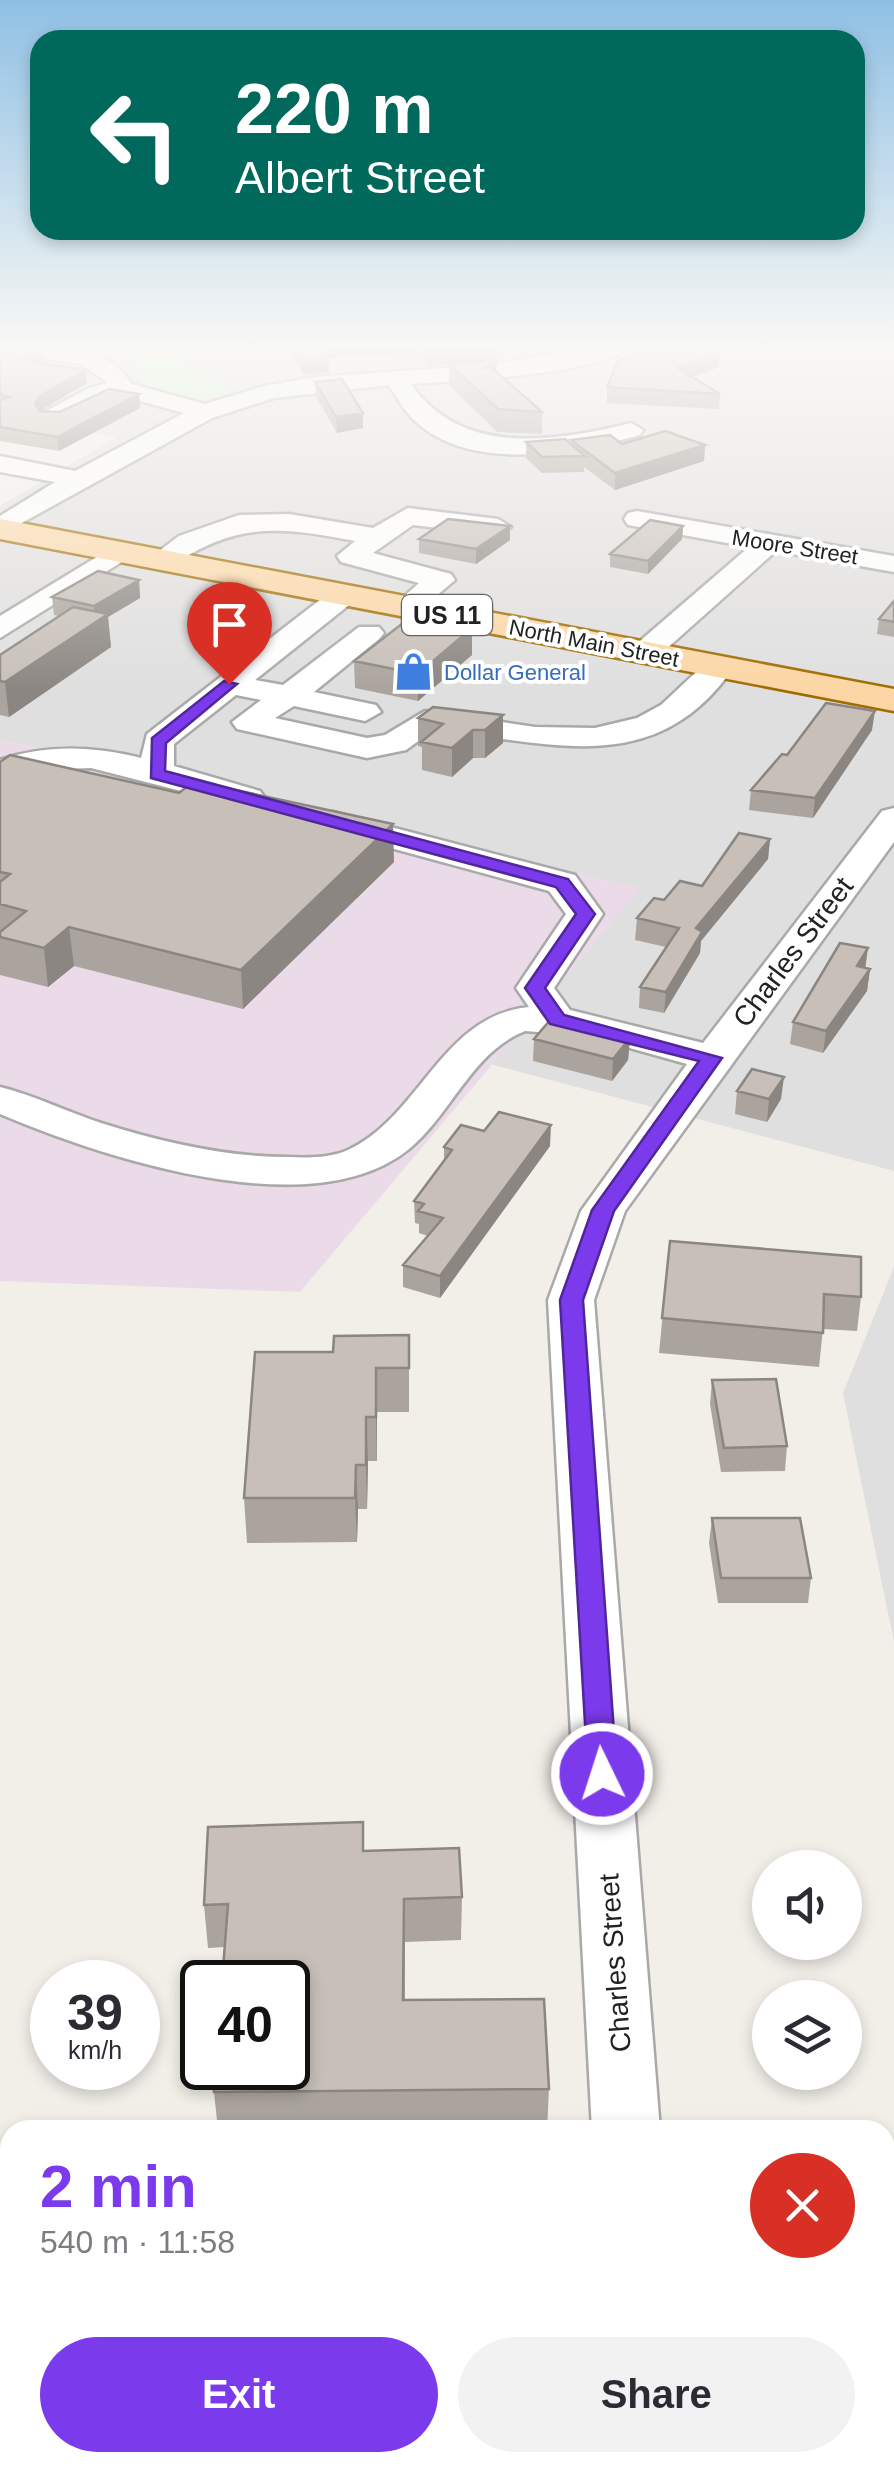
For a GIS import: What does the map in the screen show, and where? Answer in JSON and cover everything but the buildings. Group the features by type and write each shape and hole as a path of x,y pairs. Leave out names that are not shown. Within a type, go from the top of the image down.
{"main road":[{"name":"North Main Street","path":"0,528 894,700"}],"street":[{"path":"0,528 116,461"},
{"path":"0,464 82,480"},
{"path":"406,607 441,580 351,556 408,516 498,526"},
{"name":"Moore Street","path":"636,519 767,545 894,564"},
{"path":"161,560 218,526 251,520 376,537"},
{"path":"644,652 767,545"},
{"path":"0,629 118,552"},
{"path":"157,774 158,742 344,595"},
{"path":"370,633 289,696 248,722 368,748 395,743 426,721 556,740 627,732 668,718 695,697 719,667"},
{"path":"229,684 364,712"},
{"path":"528,764 556,740"},
{"path":"0,771 30,760 71,755 157,774 562,883 585,914 535,988 557,1020"},
{"name":"Charles Street","path":"625,2120 572,1300 603,1210 712,1058 894,818"},
{"path":"0,1098 201,1162 256,1171 325,1171 357,1163 390,1144 494,1030 521,1020 557,1020 712,1058"}],"shaded area":[{"path":"76,461 894,461 894,1171 490,1064 640,888 5,741 0,744 0,506"},
{"path":"4,741 641,888 300,1292 0,1281 0,744"},
{"path":"894,1267 894,1642 843,1393"}],"place":[{"name":"Dollar General","path":"414,672"}],"route":[{"path":"229,684 158,742 157,774 562,883 585,914 535,988 557,1020 712,1058 603,1210 572,1300 602,1774"}]}
